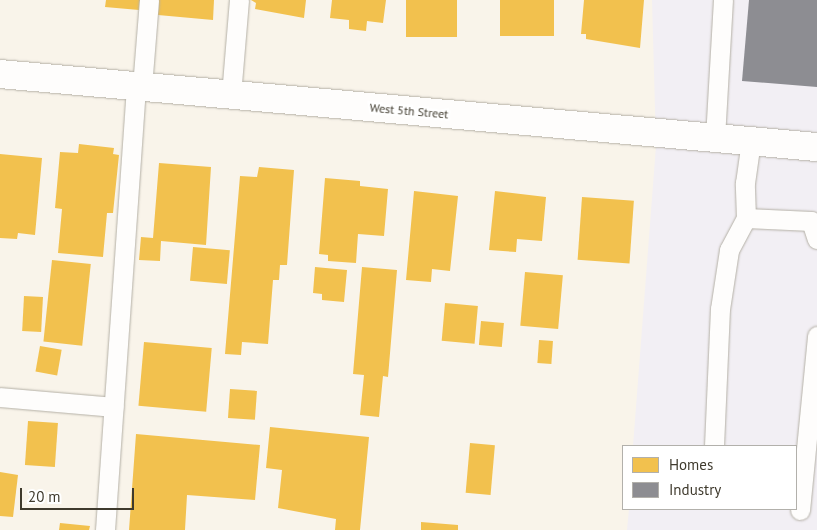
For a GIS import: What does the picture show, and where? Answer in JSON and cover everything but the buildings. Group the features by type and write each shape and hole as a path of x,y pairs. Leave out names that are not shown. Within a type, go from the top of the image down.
{"street":[{"name":"West 5th Street","path":"0,74 817,147"}],"lane":[{"path":"105,530 139,86 150,0"},
{"path":"231,95 238,0"},
{"path":"715,138 723,0"},
{"path":"714,445 720,310 729,250 746,218 745,183 751,141"},
{"path":"746,218 811,221 817,239"},
{"path":"803,510 817,336"},
{"path":"0,397 114,407"}],"shaded area":[{"path":"652,0 817,0 817,530 627,530 629,510 797,510 797,445 633,445 656,146"}]}
